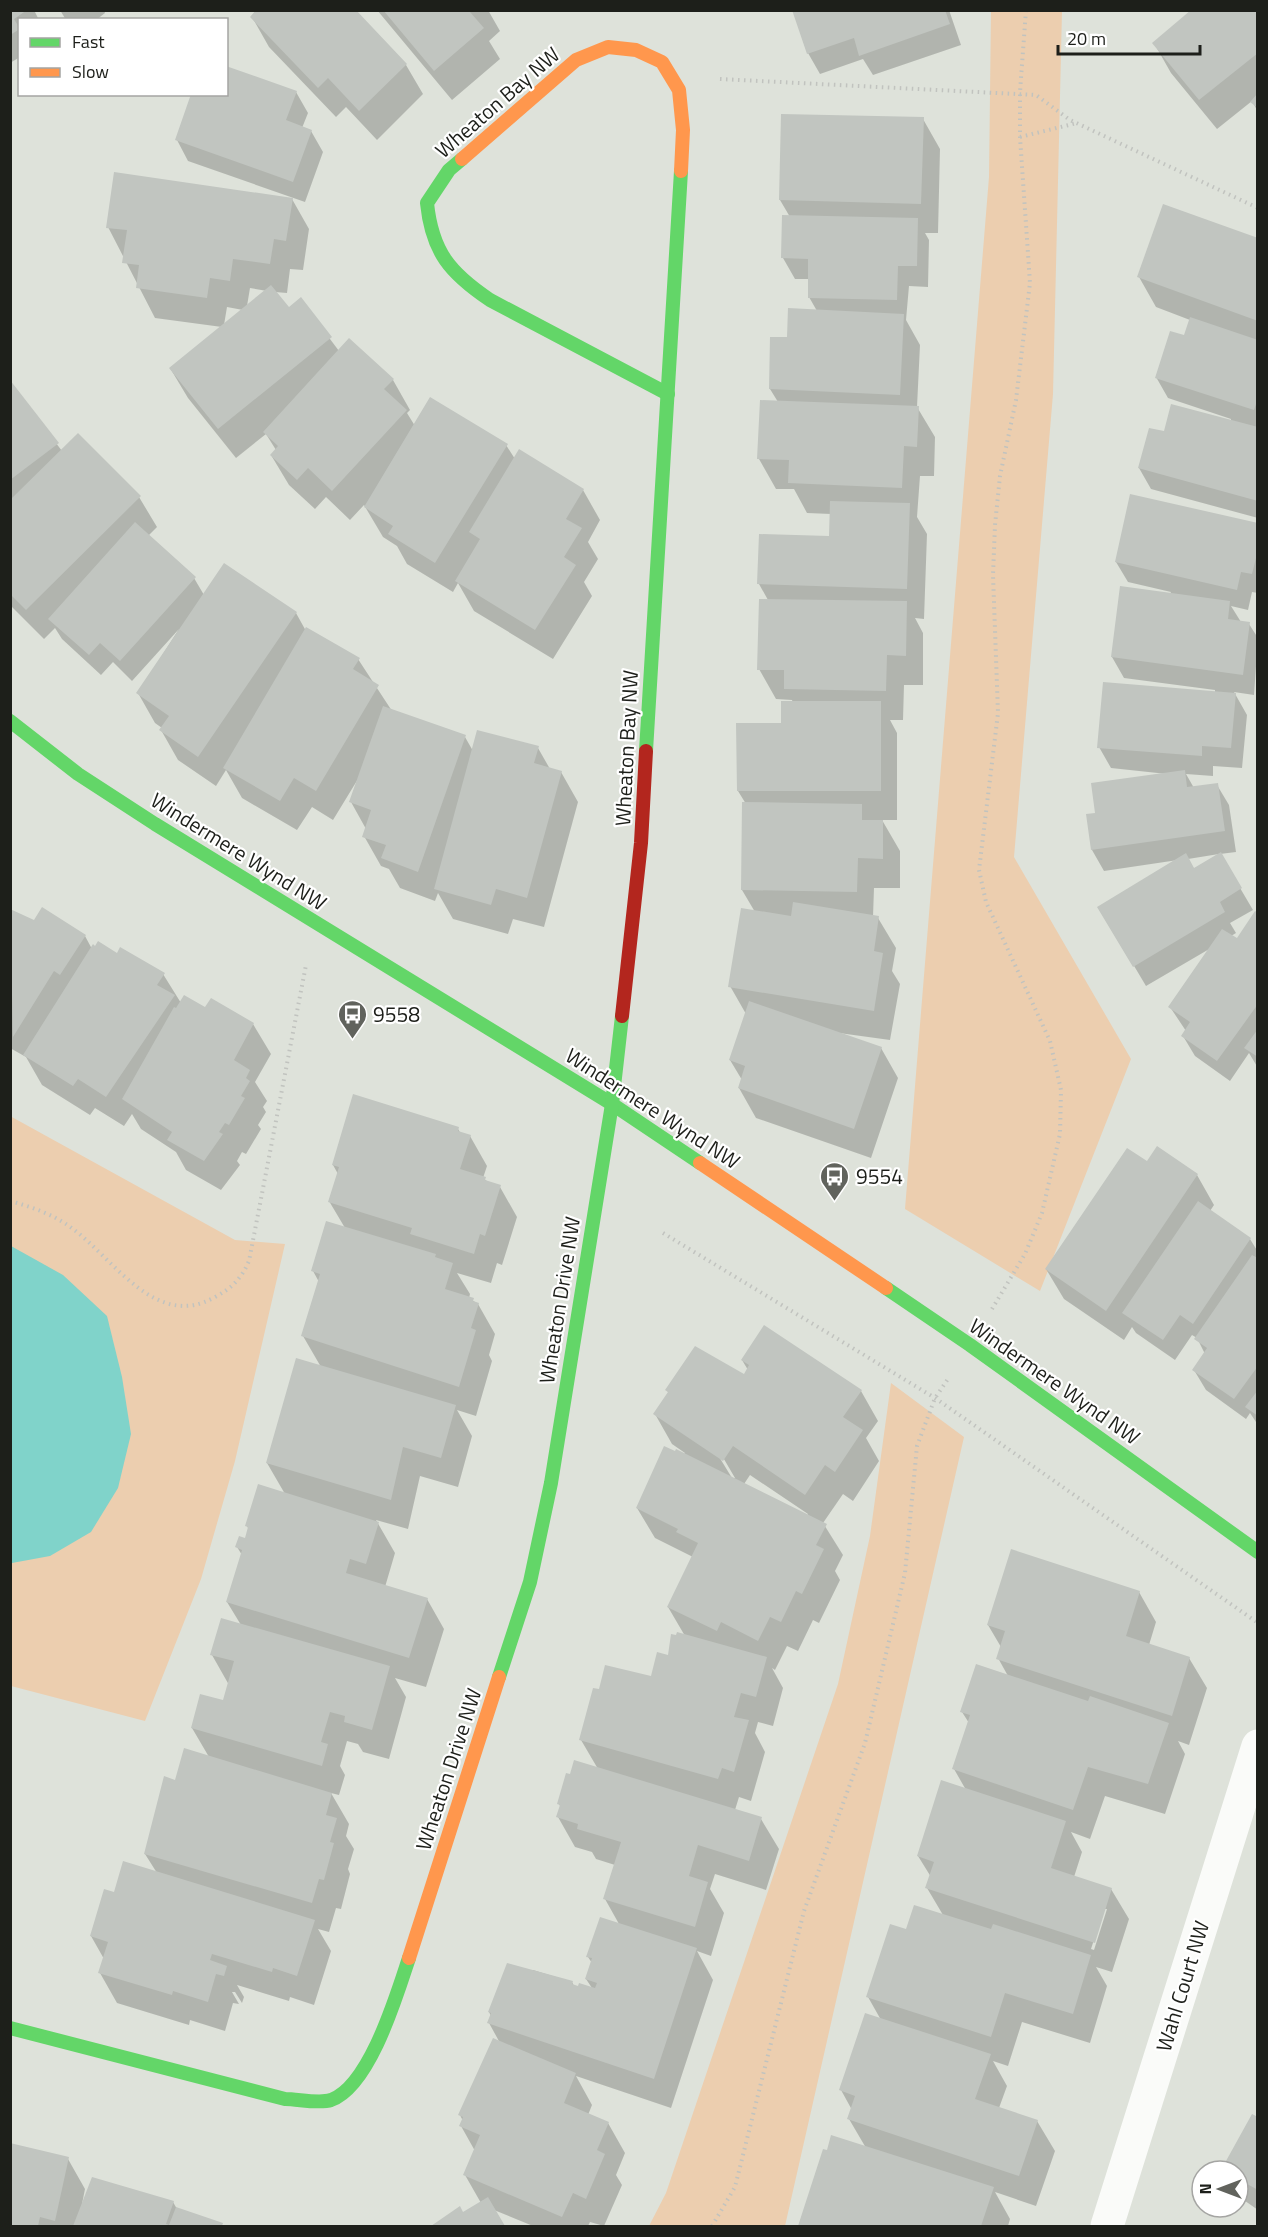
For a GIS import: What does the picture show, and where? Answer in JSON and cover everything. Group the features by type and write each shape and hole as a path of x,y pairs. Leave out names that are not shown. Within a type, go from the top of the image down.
{"street":[{"name":"Wheaton Bay NW","path":"612,1104 641,843 668,394 683,130 679,90 662,62 636,50 608,47 576,60 449,170 427,203 430,230 444,260 465,283 490,300 668,394"},
{"name":"Windermere Wynd NW","path":"10,721 78,774 314,922 612,1104 970,1346 1257,1552"},
{"name":"Wheaton Drive NW","path":"10,2028 285,2098 331,2100 360,2078 392,2010 530,1582 551,1483 612,1104"},
{"name":"Wahl Court NW","path":"1107,2226 1257,1746"}],"path":[{"path":"712,2226 735,2187 804,1911 865,1743 905,1573 917,1446 935,1398 970,1346 1025,1254 1042,1213 1060,1134 1061,1090 1050,1041 986,902 980,870 998,713 993,575 995,525 1000,476 1016,400 1030,283 1020,137 1020,92 1026,10"},
{"path":"679,90 722,79 1020,92 1036,95 1077,123 1257,208"},
{"path":"1020,137 1077,123"},
{"path":"10,1201 48,1214 71,1227 148,1297 165,1303 184,1306 208,1301 242,1278 249,1261 314,922"},
{"path":"663,1233 935,1398 1257,1623"}],"shaded area":[{"path":"991,11 1062,11 1053,394 1014,857 1131,1059 1040,1291 905,1209 989,177"},
{"path":"10,1116 235,1240 285,1244 235,1461 201,1579 145,1721 11,1686"},
{"path":"891,1383 964,1437 785,2226 649,2226 666,2193 838,1684 870,1536"}],"water":[{"path":"11,1246 63,1275 107,1316 122,1377 131,1434 118,1488 91,1532 50,1556 12,1563"}],"building":[{"path":"10,10 27,10 14,19 18,30 10,35"},
{"path":"256,10 356,10 407,64 359,111 328,78 318,88 250,17"},
{"path":"383,10 472,10 470,12 484,28 434,71"},
{"path":"792,10 945,10 950,24 859,56 854,38 807,54"},
{"path":"1191,10 1258,10 1258,53 1199,100 1152,43"},
{"path":"228,67 297,91 286,120 312,130 293,182 175,140 190,96 228,96"},
{"path":"1258,93 1258,108 1250,102"},
{"path":"781,114 924,117 921,204 779,200"},
{"path":"114,172 293,198 286,241 274,239 270,264 233,259 230,281 210,278 207,298 136,288 139,265 122,263 127,230 106,228"},
{"path":"1163,204 1258,238 1258,321 1137,277"},
{"path":"782,215 918,218 917,266 898,266 897,300 808,298 808,259 781,258"},
{"path":"271,285 289,307 301,297 332,337 218,429 169,368"},
{"path":"788,308 904,314 900,395 769,389 770,337 787,337"},
{"path":"1190,317 1258,340 1258,398 1254,410 1155,378 1170,331 1184,335"},
{"path":"349,338 394,379 384,389 407,410 332,491 308,468 297,480 270,455 278,446 263,432"},
{"path":"10,380 59,443 10,480"},
{"path":"430,397 508,444 435,563 388,534 393,526 364,507"},
{"path":"760,400 919,406 917,447 904,446 902,488 788,483 789,460 757,459"},
{"path":"1171,404 1258,427 1258,501 1138,468 1149,428 1164,431"},
{"path":"78,433 141,496 26,610 10,594 10,500"},
{"path":"519,449 584,489 566,519 582,528 564,557 576,565 535,630 455,581 480,539 469,532"},
{"path":"1130,494 1258,523 1258,550 1252,574 1241,572 1237,590 1115,562"},
{"path":"830,501 910,503 907,589 757,584 759,534 829,536"},
{"path":"135,522 196,577 120,661 100,643 89,655 48,619"},
{"path":"224,563 297,612 198,757 159,730 169,716 136,693"},
{"path":"1120,586 1230,601 1228,619 1250,622 1243,675 1111,657"},
{"path":"759,599 907,601 906,656 887,655 886,691 784,689 784,670 757,670"},
{"path":"306,627 360,658 353,669 379,685 316,791 294,778 280,801 223,768"},
{"path":"1103,682 1236,693 1231,748 1202,746 1202,756 1097,748"},
{"path":"781,701 881,701 881,791 737,791 736,723 781,723"},
{"path":"383,706 466,735 418,872 381,858 386,845 362,837 371,810 349,802"},
{"path":"477,730 539,746 534,763 562,771 527,898 496,889 491,905 434,889"},
{"path":"1185,770 1187,787 1218,783 1225,831 1091,850 1086,814 1095,813 1091,783"},
{"path":"742,802 862,804 862,820 883,820 883,859 858,858 857,892 741,890"},
{"path":"1221,852 1242,888 1220,902 1225,912 1133,967 1097,907 1186,853 1194,868"},
{"path":"793,902 879,916 874,951 883,953 874,1011 728,987 741,908 791,916"},
{"path":"42,907 86,935 60,975 54,971 13,1037 10,909 34,920"},
{"path":"1255,911 1258,913 1258,1004 1217,1061 1181,1036 1190,1022 1168,1007 1222,929 1237,938"},
{"path":"98,941 117,953 120,947 165,973 157,985 175,995 106,1097 78,1079 73,1086 23,1055 93,944 95,946"},
{"path":"184,995 205,1007 211,998 254,1023 234,1060 250,1070 246,1078 250,1081 241,1096 245,1098 229,1125 225,1123 219,1132 223,1134 204,1161 167,1140 172,1132 122,1099 174,1007 176,1008"},
{"path":"749,1001 882,1047 854,1129 738,1088 745,1066 729,1060"},
{"path":"1258,1029 1258,1057 1244,1048"},
{"path":"353,1094 459,1127 458,1131 471,1135 460,1169 486,1177 485,1180 501,1185 485,1236 480,1234 474,1254 410,1234 412,1228 328,1202 339,1167 332,1165"},
{"path":"1157,1146 1198,1174 1106,1311 1045,1269 1127,1148 1147,1161"},
{"path":"1198,1201 1251,1238 1193,1324 1180,1315 1163,1340 1122,1313"},
{"path":"326,1221 436,1254 435,1257 453,1263 445,1289 474,1298 473,1301 479,1303 471,1328 476,1330 459,1387 301,1336 320,1274 311,1271"},
{"path":"1252,1255 1258,1258 1258,1366 1234,1399 1192,1370 1207,1348 1194,1339"},
{"path":"764,1325 862,1390 843,1417 863,1430 835,1472 825,1465 805,1495 733,1446 723,1461 653,1414 668,1392 665,1390 695,1346 744,1374 749,1365 741,1360"},
{"path":"296,1358 456,1405 441,1458 403,1447 391,1500 266,1463"},
{"path":"1258,1390 1258,1416 1245,1407"},
{"path":"664,1446 675,1451 676,1449 827,1524 816,1545 824,1549 802,1594 796,1591 781,1622 770,1617 758,1641 721,1622 717,1631 667,1607 698,1543 676,1532 678,1529 636,1508"},
{"path":"258,1484 379,1522 366,1564 350,1559 346,1573 428,1598 409,1658 226,1602 242,1550 235,1547 239,1536 245,1538 248,1527 245,1526"},
{"path":"1011,1549 1140,1591 1126,1636 1190,1657 1172,1716 996,1659 1005,1631 987,1625"},
{"path":"221,1618 390,1666 372,1730 344,1722 345,1716 330,1712 321,1742 328,1744 322,1766 191,1728 200,1694 223,1700 234,1661 210,1655"},
{"path":"677,1632 767,1657 756,1697 741,1693 734,1717 749,1720 734,1772 722,1768 718,1779 579,1740 593,1688 599,1689 605,1665 651,1676 657,1652 668,1655 671,1634 676,1635"},
{"path":"976,1664 1088,1701 1090,1696 1169,1723 1148,1784 1088,1767 1073,1810 952,1769 970,1715 960,1712"},
{"path":"184,1748 332,1793 326,1815 337,1818 330,1842 334,1843 324,1880 319,1879 312,1903 144,1854 164,1776 175,1780"},
{"path":"574,1760 762,1817 749,1861 698,1845 689,1876 708,1882 695,1927 603,1899 621,1842 577,1829 578,1824 556,1817 560,1805 557,1804 566,1773 570,1774"},
{"path":"941,1780 1066,1821 1051,1868 1112,1888 1095,1943 925,1888 934,1862 917,1856"},
{"path":"123,1861 315,1920 297,1976 273,1968 272,1972 212,1954 210,1960 227,1966 224,1976 216,1974 208,2002 173,1991 172,1995 98,1973 108,1942 90,1936 104,1889 114,1892"},
{"path":"914,1905 991,1929 993,1924 1091,1955 1073,2014 1005,1993 991,2037 866,1997 890,1924 906,1929"},
{"path":"600,1917 697,1948 654,2079 487,2023 491,2013 488,2012 507,1963 573,1981 572,1984 578,1986 579,1983 595,1988 597,1983 585,1979 592,1958 586,1957"},
{"path":"865,2013 991,2054 975,2099 1038,2120 1019,2176 847,2119 855,2096 839,2090"},
{"path":"493,2038 576,2073 564,2103 609,2122 597,2150 605,2154 586,2199 573,2193 562,2217 463,2175 480,2135 459,2126 463,2117 458,2115"},
{"path":"1252,2114 1258,2117 1258,2190 1250,2186 1250,2159 1227,2159"},
{"path":"831,2135 994,2187 981,2226 798,2226 823,2149 827,2150"},
{"path":"10,2143 69,2157 55,2221 40,2217 38,2226 10,2226"},
{"path":"92,2177 174,2201 166,2224 169,2225 176,2207 223,2223 222,2226 73,2226"},
{"path":"488,2197 505,2226 431,2226 460,2206 463,2212"}],"traffic: fast":[{"path":"462,159 449,170 427,203 433,235 445,260 464,280 490,300 668,394"},
{"path":"646,751 681,171"},
{"path":"10,721 78,774 155,824 612,1104 700,1163"},
{"path":"499,1677 530,1582 551,1483 612,1104 622,1016"},
{"path":"886,1288 970,1345 1258,1552"},
{"path":"10,2028 285,2099 326,2101 345,2091 358,2077 370,2058 389,2015 409,1958"}],"traffic: slow":[{"path":"462,159 576,60 608,47 636,50 662,62 679,90 683,130 681,171"},
{"path":"700,1163 886,1288"},
{"path":"409,1958 499,1677"}],"traffic: jam":[{"path":"622,1016 641,843 646,751"}],"place":[{"name":"9558","path":"352,1040"},
{"name":"9554","path":"835,1202"}]}
